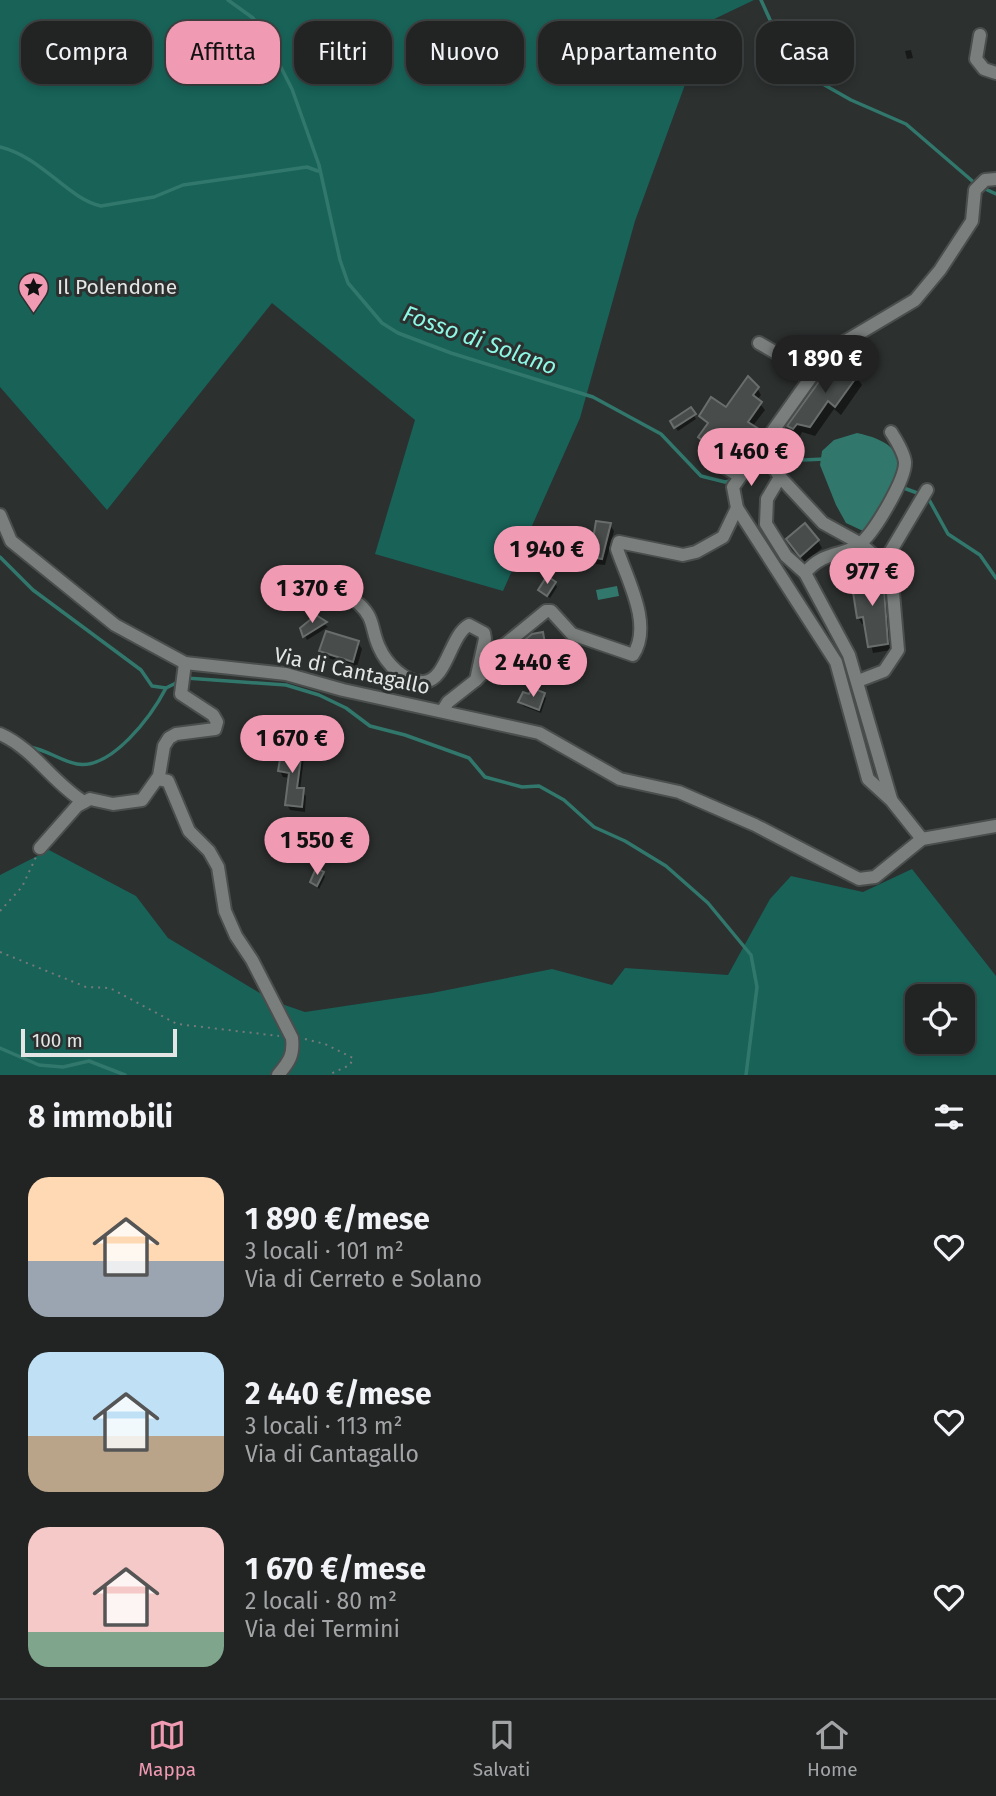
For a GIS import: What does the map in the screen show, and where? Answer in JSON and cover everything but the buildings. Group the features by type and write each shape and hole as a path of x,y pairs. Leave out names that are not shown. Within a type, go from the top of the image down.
{"street":[{"path":"980,35 976,59 984,69 996,73"},
{"path":"922,839 891,800 868,779 836,662 737,508 733,487 759,446 824,359 841,344 915,300 940,270 972,221 977,186 996,179"},
{"path":"759,343 795,364 806,365 824,359"},
{"path":"805,573 816,559 860,544 886,508 902,477 905,462 891,432"},
{"path":"759,446 780,477 823,523 860,544 891,570"},
{"path":"729,447 720,459 721,465 739,476"},
{"path":"780,477 767,499 766,524 786,556 805,573 849,655 891,800"},
{"path":"858,681 884,671 898,650 889,554 927,490"},
{"path":"443,710 447,702 494,662 503,646 545,611 551,611 572,634 633,655 640,645 640,616 617,549 619,542 684,555 696,552 723,537 737,508"},
{"name":"Via di Cantagallo","path":"0,515 11,541 115,625 184,669 286,674 342,690 539,733 610,774 679,792 755,825 859,879 875,877 922,839 996,826"},
{"path":"359,604 369,613 378,646 398,673 411,680 424,682 432,679 451,653 461,629 468,625 477,628 485,639 476,680"},
{"path":"40,848 77,806 90,799 113,804 142,800 158,779 164,746 169,738 176,734 215,729 217,722 213,715 181,694 184,669"},
{"path":"0,734 32,755 66,791 84,802"},
{"path":"158,779 168,781 189,831 209,851 218,867 225,911 230,923 292,1038 290,1062 278,1075"}],"path":[{"path":"0,911 22,887 40,848"},
{"path":"0,952 86,987 110,988 177,1024 325,1044 353,1058 350,1065 328,1075"}],"shaded area":[{"path":"0,0 754,0 710,21 538,21 538,84 685,84 635,221 580,418 503,591 375,554 415,420 272,303 107,510 0,387"},
{"path":"857,433 879,440 892,449 898,460 898,473 892,486 863,531 846,523 820,465 822,451 834,440"},
{"path":"617,586 619,596 598,600 596,590"},
{"path":"49,850 136,896 168,938 273,1001 305,1012 432,993 552,969 612,985 625,968 728,975 770,899 791,876 863,892 912,869 996,976 996,1075 0,1075 0,875"}],"waterway":[{"name":"Fosso di Solano","path":"228,0 253,18 292,89 319,165 340,260 348,283 382,323 398,333 451,353 593,397 661,434 701,476 725,482 734,480"},
{"path":"761,0 791,66 851,100 906,124 977,185"},
{"name":"Fosso di Solano","path":"0,147 29,159 77,195 101,206 154,197 183,185 307,167 318,171"},
{"path":"983,188 996,194"},
{"name":"Fosso di Solano","path":"745,477 781,461 825,459"},
{"name":"Fosso di Solano","path":"901,487 920,494"},
{"name":"Fosso di Solano","path":"927,496 948,534 980,555 996,578"},
{"path":"0,557 33,590 141,670 152,686 166,688 186,678 286,685 319,695 346,708 370,726 405,735 469,758 485,777 522,787 539,786 564,800 594,827 625,841 666,866 708,903 751,955 757,987 746,1075"},
{"path":"30,747 77,764 90,764 104,758 117,750 141,725 166,688"},
{"path":"0,1048 39,1065 63,1067 89,1061 125,1075"}],"place":[{"name":"Il Polendone","path":"34,314"}]}
